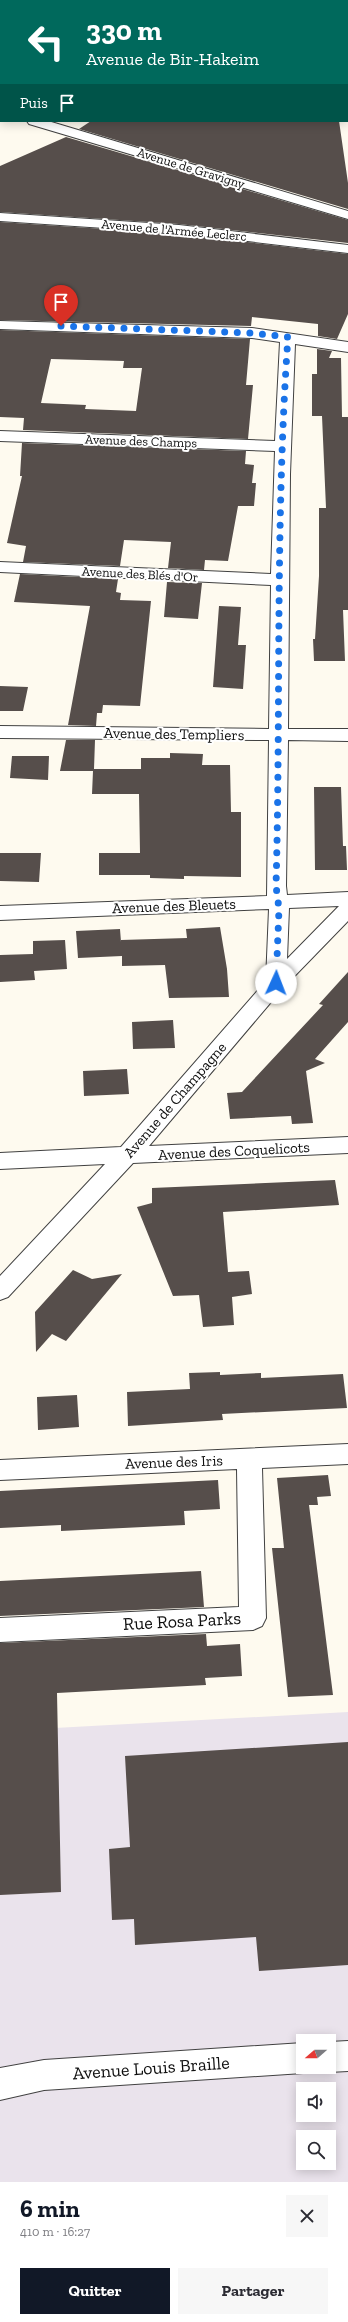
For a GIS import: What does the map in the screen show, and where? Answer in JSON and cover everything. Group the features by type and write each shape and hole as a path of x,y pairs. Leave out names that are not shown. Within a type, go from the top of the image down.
{"street":[{"name":"Avenue de Gravigny","path":"37,122 348,215"},
{"name":"Avenue de l'Armée Leclerc","path":"0,217 179,229 348,249"},
{"path":"0,325 252,333 288,337 348,347"},
{"path":"276,983 280,735 279,580 282,446 288,337"},
{"name":"Avenue des Champs","path":"0,436 282,446"},
{"name":"Avenue des Blés d'Or","path":"0,567 279,580"},
{"name":"Avenue des Templiers","path":"0,732 348,735"},
{"name":"Avenue des Bleuets","path":"0,913 348,899"},
{"name":"Avenue de Champagne","path":"0,1291 126,1156 276,983 348,909"},
{"name":"Avenue des Coquelicots","path":"0,1161 348,1145"},
{"name":"Avenue des Iris","path":"0,1470 348,1454"},
{"name":"Rue Rosa Parks","path":"0,1630 253,1618 249,1459"},
{"path":"336,2057 348,2056"},
{"name":"Avenue Louis Braille","path":"0,2084 44,2075 296,2058"}],"shaded area":[{"path":"348,1712 348,2182 0,2182 0,1731"}],"building":[{"path":"90,122 339,122 348,183 348,209 79,129"},
{"path":"66,137 348,220 348,243 179,224 0,212 0,166"},
{"path":"0,222 179,234 348,254 348,314 337,339 318,336 318,324 252,317 251,326 0,320"},
{"path":"0,330 250,339 246,385 253,385 248,439 23,430 24,418 0,417","holes":["51,359 124,361 123,368 142,368 136,411 85,409 86,405 41,403"]},
{"path":"317,349 332,351 329,358 341,358 342,417 348,417 348,610 343,610 345,661 314,661 313,639 315,639 319,576 319,508 326,508 322,416 312,416 312,374 317,374"},
{"path":"22,443 246,451 245,464 254,465 252,483 256,483 254,506 238,506 228,561 205,560 204,570 168,568 171,542 124,540 120,566 23,562 26,546 7,543 22,476 20,476"},
{"path":"20,574 118,579 116,592 121,593 120,600 151,601 140,706 103,705 102,713 97,713 96,726 68,725 90,606 14,602"},
{"path":"167,582 202,583 198,619 164,617"},
{"path":"219,606 241,607 238,645 246,645 243,689 213,687"},
{"path":"0,686 28,687 23,711 0,711"},
{"path":"66,740 95,740 94,769 141,769 141,758 170,758 170,753 203,754 202,765 230,765 231,812 241,812 241,877 184,876 184,879 150,878 150,875 99,875 99,853 140,853 139,794 92,794 93,771 60,771"},
{"path":"12,756 49,756 48,780 10,778"},
{"path":"314,787 341,787 343,846 346,846 347,870 315,870"},
{"path":"0,853 41,853 39,882 0,881"},
{"path":"220,927 227,969 229,997 169,998 165,965 122,966 122,956 78,958 76,931 120,929 121,942 121,940 187,938 186,929"},
{"path":"65,940 67,969 34,971 35,980 0,982 0,955 33,954 33,941"},
{"path":"348,972 348,1022 315,1059 325,1063 306,1071 313,1123 292,1124 291,1116 230,1119 227,1093 242,1092 323,1005 319,1004"},
{"path":"173,1020 175,1048 133,1049 132,1022"},
{"path":"127,1069 129,1094 84,1096 83,1071"},
{"path":"335,1180 339,1205 223,1212 228,1272 249,1271 252,1294 232,1297 234,1325 203,1327 199,1295 173,1296 137,1207 152,1203 152,1188"},
{"path":"73,1270 92,1279 122,1274 66,1341 52,1334 36,1352 35,1312"},
{"path":"220,1372 220,1375 261,1373 261,1378 343,1374 347,1408 222,1414 223,1420 128,1426 127,1392 190,1389 189,1373"},
{"path":"77,1395 79,1427 38,1430 37,1397"},
{"path":"328,1475 331,1496 317,1497 318,1505 309,1505 333,1695 288,1697 272,1548 284,1548 277,1478"},
{"path":"218,1480 220,1509 184,1511 185,1525 61,1531 61,1525 0,1528 0,1491"},
{"path":"201,1571 204,1607 0,1616 0,1581"},
{"path":"206,1634 207,1646 240,1644 242,1676 205,1678 206,1685 57,1693 61,1892 0,1895 0,1643"},
{"path":"348,1742 348,1965 259,1971 256,1937 135,1945 134,1919 112,1920 109,1849 130,1847 125,1756"}],"route":[{"path":"61,326 252,333 288,337 282,446 279,580 280,735 276,886 279,909 276,983"}]}
